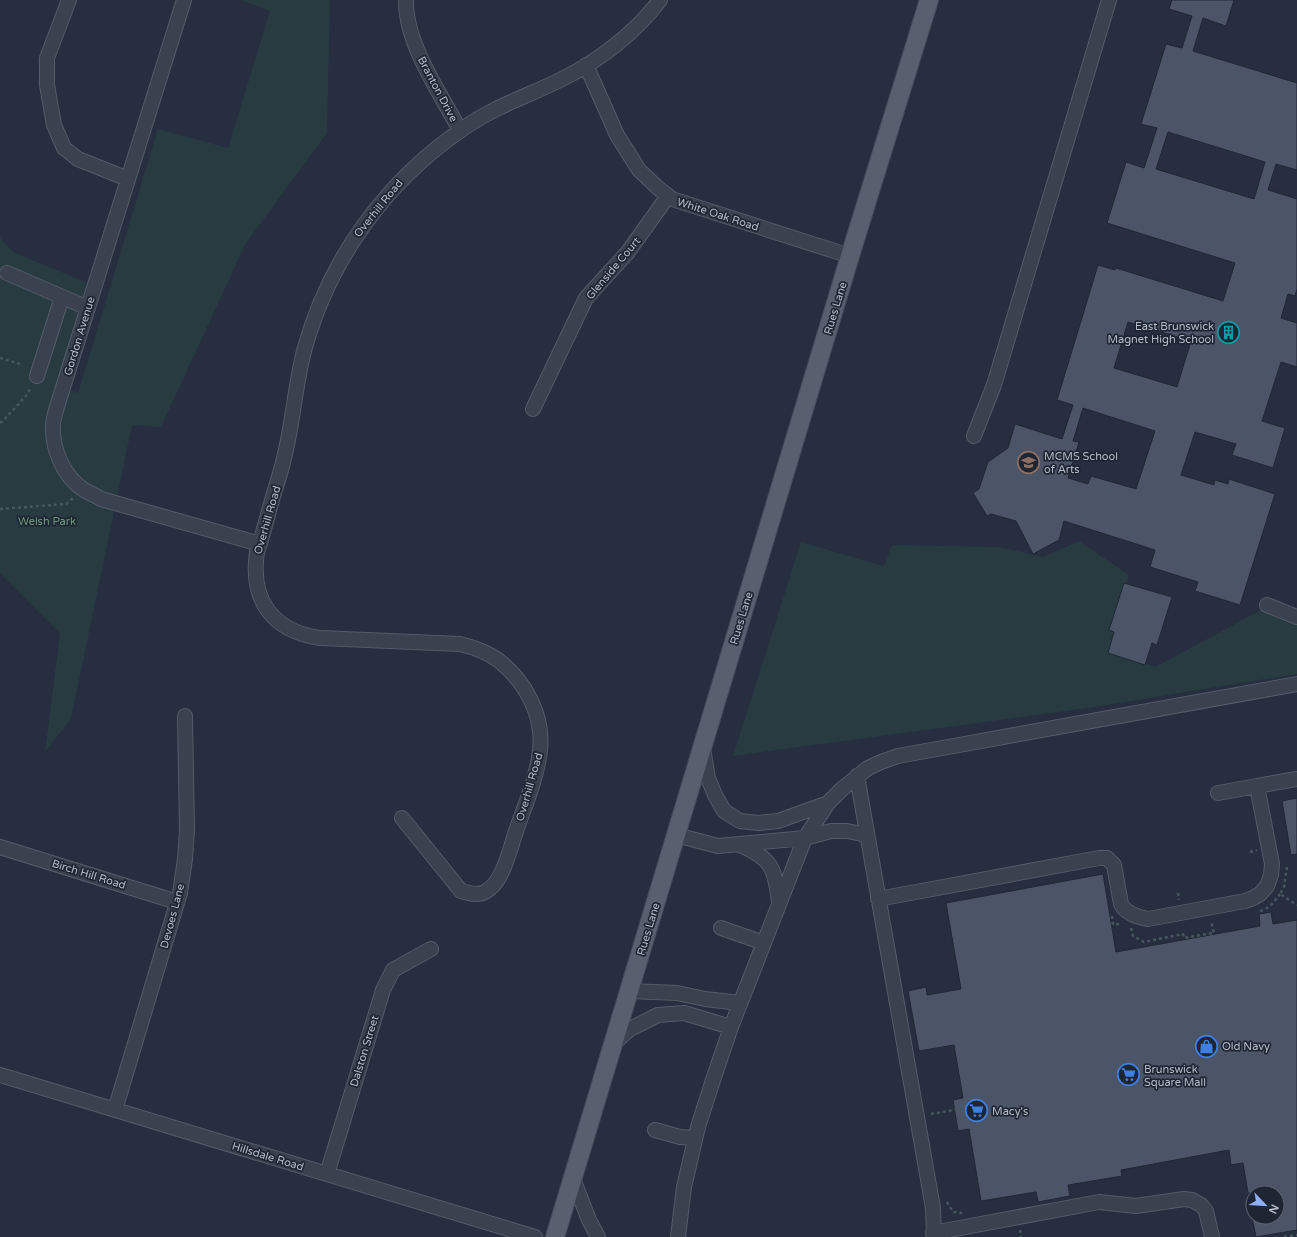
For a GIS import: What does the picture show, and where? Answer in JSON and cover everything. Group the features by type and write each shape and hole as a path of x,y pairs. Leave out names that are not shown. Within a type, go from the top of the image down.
{"main road":[{"name":"Rues Lane","path":"555,1237 850,256 929,0"}],"street":[{"path":"69,0 47,58 47,85 54,125 64,148 78,159 128,179"},
{"name":"Gordon Avenue","path":"184,0 56,410 53,425 54,441 58,456 65,470 74,482 84,490 101,499 260,544"},
{"name":"Branton Drive","path":"406,0 406,9 409,22 419,54 460,130"},
{"name":"Overhill Road","path":"402,818 461,891 475,894 485,892 495,884 507,859 536,770 540,750 540,729 535,709 526,690 514,674 489,654 470,646 460,644 320,638 306,636 292,631 280,623 270,613 260,595 256,581 255,566 284,458 305,350 317,312 333,275 352,240 376,208 402,178 432,151 460,130 498,107 564,78 614,46 637,26 660,0"},
{"path":"974,436 994,385 1109,0"},
{"name":"White Oak Road","path":"586,65 617,135 639,170 672,199 850,256"},
{"name":"Glenside Court","path":"533,409 586,298 628,252 668,196"},
{"path":"7,273 88,308"},
{"path":"37,376 62,297"},
{"path":"1267,605 1297,617"},
{"path":"677,1236 684,1187 695,1138 731,1027 805,838 828,803 842,789 857,776 881,762 898,756 1297,684"},
{"name":"Devoes Lane","path":"115,1110 180,893 185,859 187,830 185,716"},
{"path":"703,747 708,778 715,795 724,810 740,821 758,823 778,821 828,803"},
{"path":"857,776 934,1208 934,1235 1099,1202 1136,1206 1184,1198 1201,1205 1206,1211 1212,1237"},
{"path":"1218,793 1297,779"},
{"path":"878,899 1099,858 1107,858 1114,865 1121,904 1124,909 1141,918 1148,919 1245,901 1260,894 1267,886 1271,875 1272,864 1257,786"},
{"path":"676,835 718,846 805,838 831,831 847,831 867,835"},
{"path":"737,844 754,851 769,864 776,878 779,904"},
{"name":"Birch Hill Road","path":"0,847 177,902"},
{"path":"721,928 764,943"},
{"name":"Dalston Street","path":"327,1174 383,990 393,970 431,949"},
{"path":"629,991 677,993 740,1004"},
{"path":"613,1044 630,1029 658,1015 684,1014 731,1027"},
{"name":"Hillsdale Road","path":"0,1076 535,1237"},
{"path":"655,1130 695,1138"},
{"path":"573,1179 589,1220 598,1237"}],"path":[{"path":"0,358 20,364"},
{"path":"0,422 2,422 26,396 37,376"},
{"path":"0,509 66,504 84,490"},
{"path":"1178,892 1179,902"},
{"path":"1256,911 1264,910 1272,905 1280,894"},
{"path":"1111,910 1113,925 1128,923 1133,936 1144,942 1184,934 1184,938 1214,933 1211,919"},
{"path":"929,1107 930,1114 965,1108"},
{"path":"1058,1196 1062,1195 1060,1187"},
{"path":"946,1197 947,1204 953,1212 963,1213"},
{"path":"1284,1237 1297,1234"}],"green space":[{"name":"Welsh Park","path":"241,0 330,0 327,133 246,243 161,427 132,425 71,719 45,752 60,633 0,573 0,235 1,239 13,252 95,286 63,388 78,393 158,129 228,148 270,11"},
{"path":"1079,541 1129,575 1111,629 1115,632 1110,651 1155,667 1263,609 1297,619 1297,674 1095,707 733,756 801,542 884,566 892,545 999,547 1043,557"}],"building":[{"name":"East Brunswick Magnet High School","path":"1172,0 1234,0 1226,26 1203,18 1193,51 1297,83 1297,170 1276,164 1268,190 1297,199 1297,289 1295,296 1288,294 1281,318 1297,323 1297,367 1281,362 1262,421 1285,428 1273,468 1232,455 1236,444 1195,432 1181,475 1214,485 1215,480 1228,484 1229,479 1275,494 1240,605 1195,591 1198,582 1150,567 1155,550 1064,521 1059,540 1033,554 1016,521 991,514 987,516 973,493 979,489 988,462 1008,448 1015,424 1062,439 1073,405 1057,400 1098,265 1115,270 1116,268 1223,301 1235,263 1107,223 1126,162 1144,168 1157,128 1141,124 1166,44 1182,48 1192,16 1169,9","holes":["1168,132 1265,162 1254,199 1156,169","1128,322 1191,341 1177,387 1114,368","1083,408 1155,431 1136,489 1091,476 1088,484 1068,478 1079,442 1073,441"]},
{"path":"1124,583 1172,597 1157,645 1152,643 1145,665 1108,653 1114,632 1109,630"},
{"path":"1297,798 1297,854 1291,855 1282,801"},
{"name":"Brunswick Square Mall","path":"1103,874 1116,952 1260,926 1259,914 1271,912 1273,924 1297,920 1297,1230 1256,1237 1254,1225 1285,1225 1285,1185 1247,1185 1243,1163 1231,1165 1229,1150 1121,1170 1122,1176 1068,1185 1070,1196 1038,1202 1036,1192 981,1201 969,1129 958,1131 953,1100 963,1098 954,1045 919,1051 908,991 926,987 927,995 961,989 946,903"}],"place":[{"name":"East Brunswick Magnet High School","path":"1229,332"},
{"name":"MCMS School of Arts","path":"1029,462"},
{"name":"Old Navy","path":"1207,1046"},
{"name":"Brunswick Square Mall","path":"1128,1075"},
{"name":"Macy's","path":"977,1111"}]}
